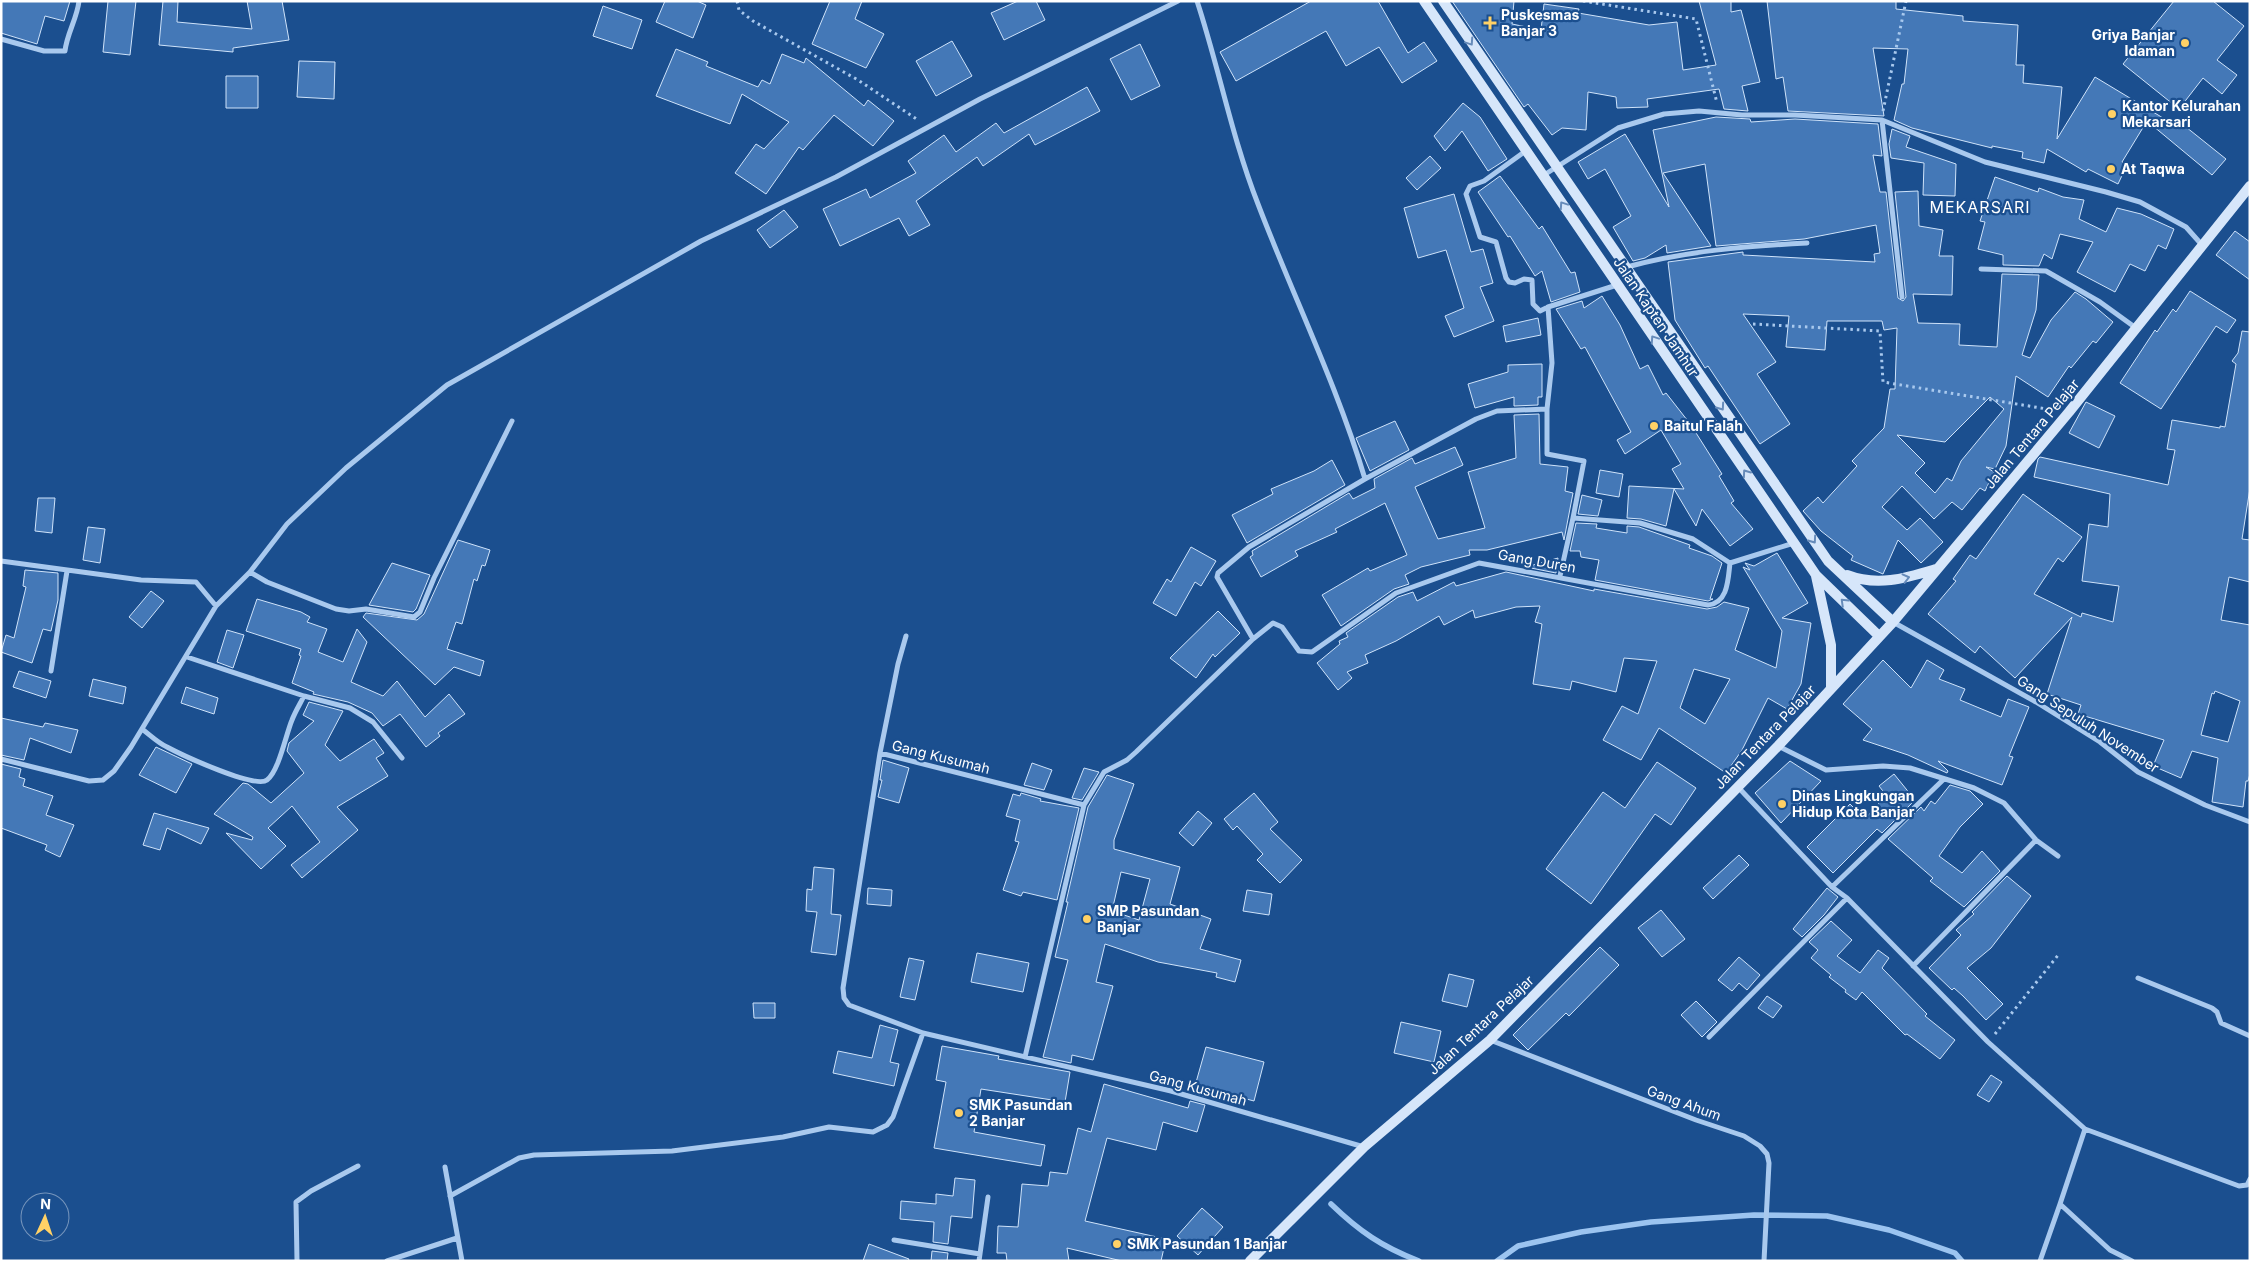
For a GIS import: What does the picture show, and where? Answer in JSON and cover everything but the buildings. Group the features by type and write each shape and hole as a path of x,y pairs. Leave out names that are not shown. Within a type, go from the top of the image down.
{"street":[{"path":"1,39 44,51 65,51 67,37 77,17 79,1"},
{"path":"1,759 89,781 103,780 114,771 187,657 216,606 250,572 287,524 346,468 447,385 702,241 836,177 928,127 1178,1"},
{"path":"1197,1 1213,49 1257,202 1349,427 1365,479"},
{"name":"Jalan Kapten Jamhur","path":"1424,1 1816,575 1879,636"},
{"name":"Jalan Kapten Jamhur","path":"1443,1 1558,165 1704,383 1828,561 1893,622"},
{"path":"1544,175 1618,128 1664,114 1699,111 1882,120 1985,162 2140,202 2186,227 2203,246"},
{"path":"1882,120 1902,297"},
{"path":"1527,150 1484,181 1470,186 1466,194 1480,237 1496,242 1506,278 1515,284 1524,279 1532,280 1533,304 1540,311 1617,285"},
{"name":"Jalan Tentara Pelajar","path":"1250,1261 1364,1148 1490,1040 1778,746 1893,622 2069,412 2250,186"},
{"path":"1627,267 1662,258 1741,247 1807,243"},
{"path":"1981,269 2046,271 2100,302 2136,328"},
{"path":"1548,308 1552,364 1547,409 1547,454 1584,461 1560,576"},
{"path":"1690,393 1704,383"},
{"path":"1253,639 1218,582 1218,573 1248,547 1365,479 1476,420 1497,411 1547,409"},
{"path":"250,572 267,582 336,609 349,611 366,609 414,617 420,612 434,578 512,421"},
{"path":"1573,518 1640,523 1693,539 1730,563 1794,543"},
{"path":"1,561 141,580 196,582 216,606"},
{"path":"1828,561 1843,573 1859,580 1880,582 1901,580 1936,569"},
{"name":"Gang Duren","path":"1084,805 1104,772 1136,752 1253,639 1273,623 1279,624 1299,651 1312,652 1396,592 1479,563 1560,576 1708,605 1716,604 1722,599 1730,563"},
{"path":"51,671 67,571"},
{"path":"1816,575 1831,645 1831,688"},
{"name":"Gang Sepuluh November","path":"1893,622 2036,702 2100,742 2138,772 2205,805 2250,822"},
{"path":"880,753 898,664 906,636"},
{"path":"187,657 304,696 350,708 373,722 402,758"},
{"path":"142,729 165,746 238,778 257,783 268,779 277,763 293,718 304,696"},
{"path":"1778,746 1826,770 1910,768 1974,788 2004,803 2036,840 2058,856"},
{"name":"Gang Kusumah","path":"1084,805 880,753 843,988 844,998 849,1005 922,1033 1172,1091 1364,1148"},
{"path":"1832,887 1944,779"},
{"path":"1737,786 1832,887 1847,898 1988,1042 2085,1128 2239,1186 2247,1184 2250,1179"},
{"path":"1025,1057 1084,805"},
{"path":"1913,966 2036,840"},
{"path":"1709,1037 1847,898"},
{"path":"2138,978 2212,1008 2217,1012 2221,1023 2250,1036"},
{"path":"450,1196 519,1158 534,1155 672,1151 783,1137 829,1127 865,1132 879,1130 887,1125 893,1116 922,1033"},
{"name":"Gang Ahum","path":"1490,1040 1696,1120 1744,1136 1760,1146 1766,1154 1769,1163 1768,1221 1764,1261"},
{"path":"2040,1261 2085,1128"},
{"path":"297,1261 296,1202 358,1166"},
{"path":"445,1167 462,1261"},
{"path":"979,1261 988,1197"},
{"path":"2060,1204 2110,1250 2132,1261"},
{"path":"387,1261 458,1238"},
{"path":"894,1240 980,1254"}],"path":[{"path":"737,1 739,10 753,22 858,80 928,127"},
{"path":"1583,1 1696,20 1720,113"},
{"path":"1882,120 1906,1"},
{"path":"1753,324 1880,331 1882,382 2069,412"},
{"path":"1988,1042 2060,954"}],"waterway":[{"path":"1331,1204 1351,1222 1382,1244 1419,1261"},
{"path":"1497,1261 1518,1246 1581,1232 1651,1222 1754,1215 1827,1216 1889,1230 1955,1253 1962,1261"}],"place":[{"name":"Puskesmas Banjar 3","path":"1490,23"},
{"name":"Griya Banjar Idaman","path":"2185,43"},
{"name":"Kantor Kelurahan Mekarsari","path":"2112,114"},
{"name":"At Taqwa","path":"2111,169"},
{"name":"Baitul Falah","path":"1654,426"},
{"name":"Dinas Lingkungan Hidup Kota Banjar","path":"1782,804"},
{"name":"SMP Pasundan Banjar","path":"1087,919"},
{"name":"SMK Pasundan 2 Banjar","path":"959,1113"},
{"name":"SMK Pasundan 1 Banjar","path":"1117,1244"}],"district":[{"name":"MEKARSARI","path":"1980,207"}]}
